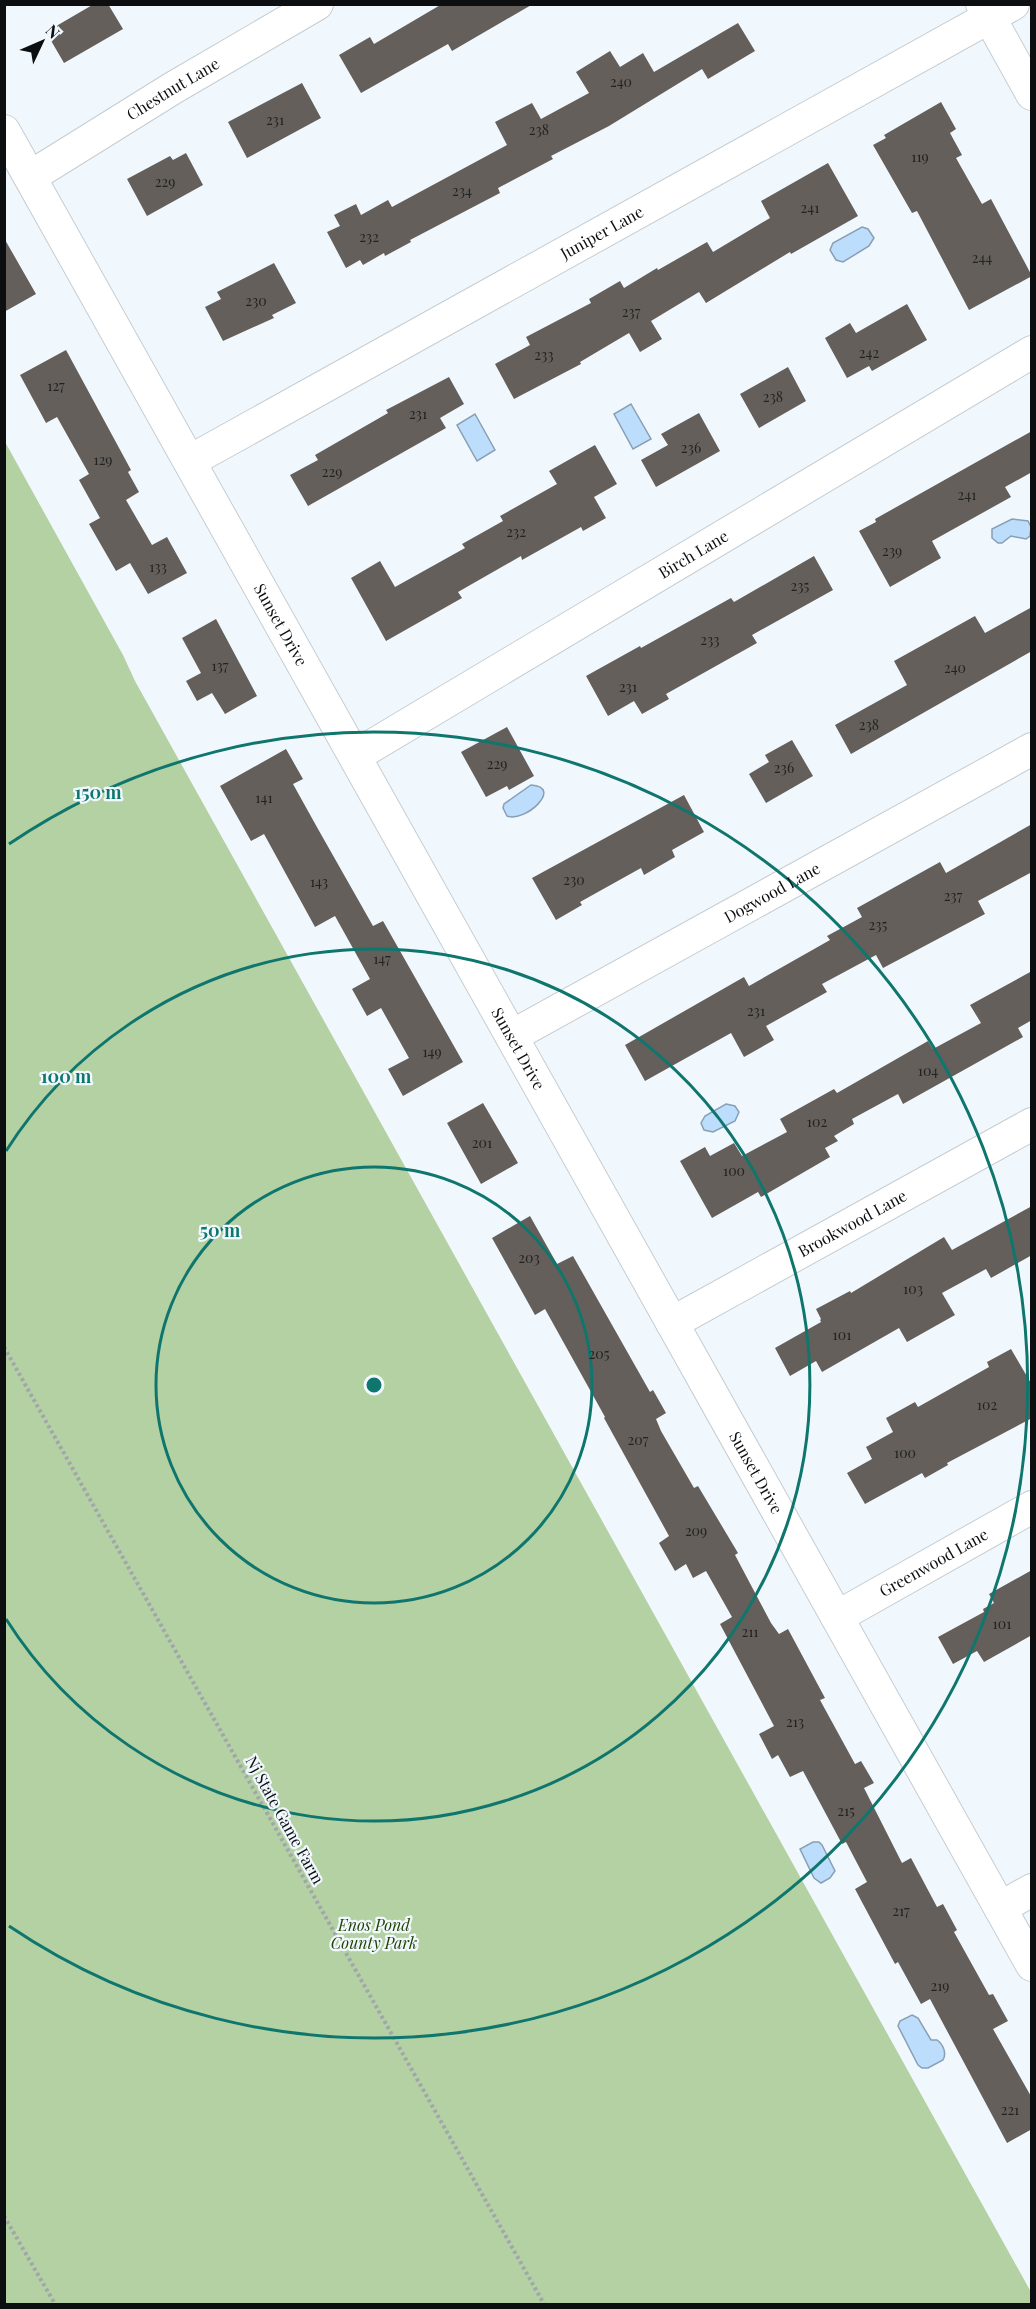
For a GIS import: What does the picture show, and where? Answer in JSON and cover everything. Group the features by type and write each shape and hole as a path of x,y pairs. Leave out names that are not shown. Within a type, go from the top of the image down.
{"street":[{"name":"Chestnut Lane","path":"30,177 174,88 317,4"},
{"path":"995,9 1032,94"},
{"name":"Juniper Lane","path":"190,461 995,9"},
{"name":"Sunset Drive","path":"4,131 1032,1965"},
{"name":"Birch Lane","path":"355,756 1032,352"},
{"name":"Dogwood Lane","path":"512,1036 1032,749"},
{"name":"Brookwood Lane","path":"672,1323 1032,1124"},
{"name":"Greenwood Lane","path":"837,1617 1032,1507"},
{"path":"1000,1908 1032,1890"}],"path":[{"name":"Nj State Game Farm","path":"4,1347 544,2304"},
{"path":"4,2216 55,2304"}],"green space":[{"name":"Enos Pond County Park","path":"4,440 123,655 135,681 1031,2292 1031,2304 5,2304"}],"water":[{"path":"862,227 868,229 874,238 869,246 843,262 836,260 830,250 833,243"},
{"path":"631,404 651,439 633,449 614,414"},
{"path":"475,414 495,450 477,461 457,425"},
{"path":"1012,519 1028,521 1031,527 1030,536 1026,539 1011,536 1002,543 998,543 992,538 992,529"},
{"path":"531,785 540,787 544,792 543,798 531,810 523,814 515,817 507,816 503,808 504,804"},
{"path":"726,1104 735,1106 739,1112 735,1121 713,1132 704,1130 701,1123 705,1116"},
{"path":"813,1842 819,1842 822,1845 835,1871 830,1878 821,1883 814,1878 800,1849"},
{"path":"912,2015 918,2018 931,2040 937,2040 944,2049 943,2060 928,2068 918,2065 898,2026 900,2021"}],"building":[{"path":"94,4 108,4 123,29 64,63 46,32"},
{"path":"442,4 533,4 452,51 448,44 361,93 339,55 370,37 374,44"},
{"path":"738,23 755,51 708,79 702,69 609,126 551,156 553,159 498,188 500,193 410,240 411,242 385,256 384,253 363,265 360,260 346,268 327,232 340,226 334,215 356,204 361,215 388,200 392,207 507,145 495,122 532,103 541,119 589,93 576,72 610,51 620,67 643,53 654,72"},
{"path":"302,83 321,118 247,158 228,122"},
{"path":"941,102 956,129 950,133 962,155 956,158 982,204 991,199 1032,276 969,310 917,211 912,213 873,145 886,138 884,135"},
{"path":"186,153 203,185 147,216 127,179 170,156 173,160"},
{"path":"828,163 858,216 791,254 790,252 706,303 699,292 651,321 662,339 640,352 629,333 580,362 581,364 514,399 495,364 530,345 526,337 591,303 589,299 620,281 624,288 707,242 713,252 770,218 761,201"},
{"path":"4,238 36,294 4,312"},
{"path":"274,263 296,303 272,315 274,318 223,341 205,307 221,299 217,292"},
{"path":"907,304 927,340 872,371 869,366 847,378 825,338 850,323 856,333"},
{"path":"66,350 131,470 128,472 139,492 126,500 152,545 167,537 187,573 148,594 130,563 116,571 89,524 100,518 79,480 89,474 57,417 46,423 20,375"},
{"path":"788,367 806,401 759,428 740,394"},
{"path":"449,377 464,404 440,418 446,428 308,506 290,475 318,460 315,455 388,413 386,410"},
{"path":"699,413 720,451 656,487 641,460 668,445 661,434"},
{"path":"1032,431 1032,472 1005,487 1011,497 932,541 941,558 890,587 859,531 876,522 875,519"},
{"path":"595,445 617,484 594,497 606,518 583,531 581,527 522,560 521,556 458,592 462,598 386,641 351,578 380,561 395,587 465,548 462,544 503,521 500,516 557,484 549,471"},
{"path":"814,556 833,590 752,635 757,643 666,694 669,699 642,714 634,701 608,716 586,676 731,598 734,602"},
{"path":"1032,607 1032,651 851,754 835,725 907,685 894,661 975,616 985,633"},
{"path":"216,619 257,696 225,714 212,693 197,701 186,681 201,673 182,638"},
{"path":"507,727 534,776 509,790 507,786 486,797 461,752"},
{"path":"792,740 813,776 766,803 749,774 769,762 765,755"},
{"path":"286,749 303,779 293,784 318,829 373,926 383,921 463,1062 403,1096 388,1069 409,1058 381,1008 367,1016 352,989 370,979 335,916 315,927 264,834 251,841 220,786"},
{"path":"684,795 704,832 672,850 675,857 644,875 641,868 580,902 582,905 556,920 532,878"},
{"path":"1032,824 1032,872 978,901 985,914 883,968 876,955 822,984 827,992 766,1026 774,1040 744,1057 731,1033 645,1081 625,1045 744,977 749,986 830,940 827,936 862,917 857,908 940,862 946,873"},
{"path":"1032,971 1032,1020 1018,1028 1023,1037 903,1104 898,1094 852,1119 854,1124 834,1136 838,1141 825,1148 830,1157 761,1197 758,1192 712,1218 680,1161 705,1147 710,1156 734,1143 742,1156 787,1132 780,1119 834,1089 837,1093 928,1041 933,1049 981,1023 970,1005"},
{"path":"483,1103 518,1163 481,1184 447,1123"},
{"path":"1032,1206 1032,1255 991,1278 986,1269 942,1293 955,1315 907,1342 899,1328 822,1372 816,1361 790,1376 775,1348 821,1322 816,1309 850,1291 851,1293 944,1237 952,1250"},
{"path":"530,1216 557,1264 573,1256 650,1392 653,1390 666,1413 656,1419 661,1431 694,1488 698,1486 738,1553 735,1555 771,1623 779,1634 788,1629 825,1698 820,1700 855,1764 861,1761 874,1783 864,1788 902,1863 911,1858 937,1907 943,1904 957,1930 954,1932 989,1995 993,1994 1008,2021 993,2029 1032,2098 1032,2129 1007,2143 930,1999 921,2004 898,1962 895,1964 855,1889 867,1882 846,1842 842,1844 803,1771 790,1777 778,1755 772,1759 759,1734 774,1726 720,1624 732,1617 706,1571 693,1578 686,1564 675,1571 659,1543 669,1536 605,1417 545,1309 535,1315 492,1238"},
{"path":"1011,1349 1032,1385 1032,1418 947,1463 948,1465 925,1478 922,1473 865,1504 847,1473 872,1459 866,1447 893,1432 886,1418 915,1402 918,1407 989,1367 987,1362"},
{"path":"1032,1570 1032,1635 984,1662 977,1651 953,1664 938,1637 984,1612 983,1609 994,1603 989,1594"}]}
